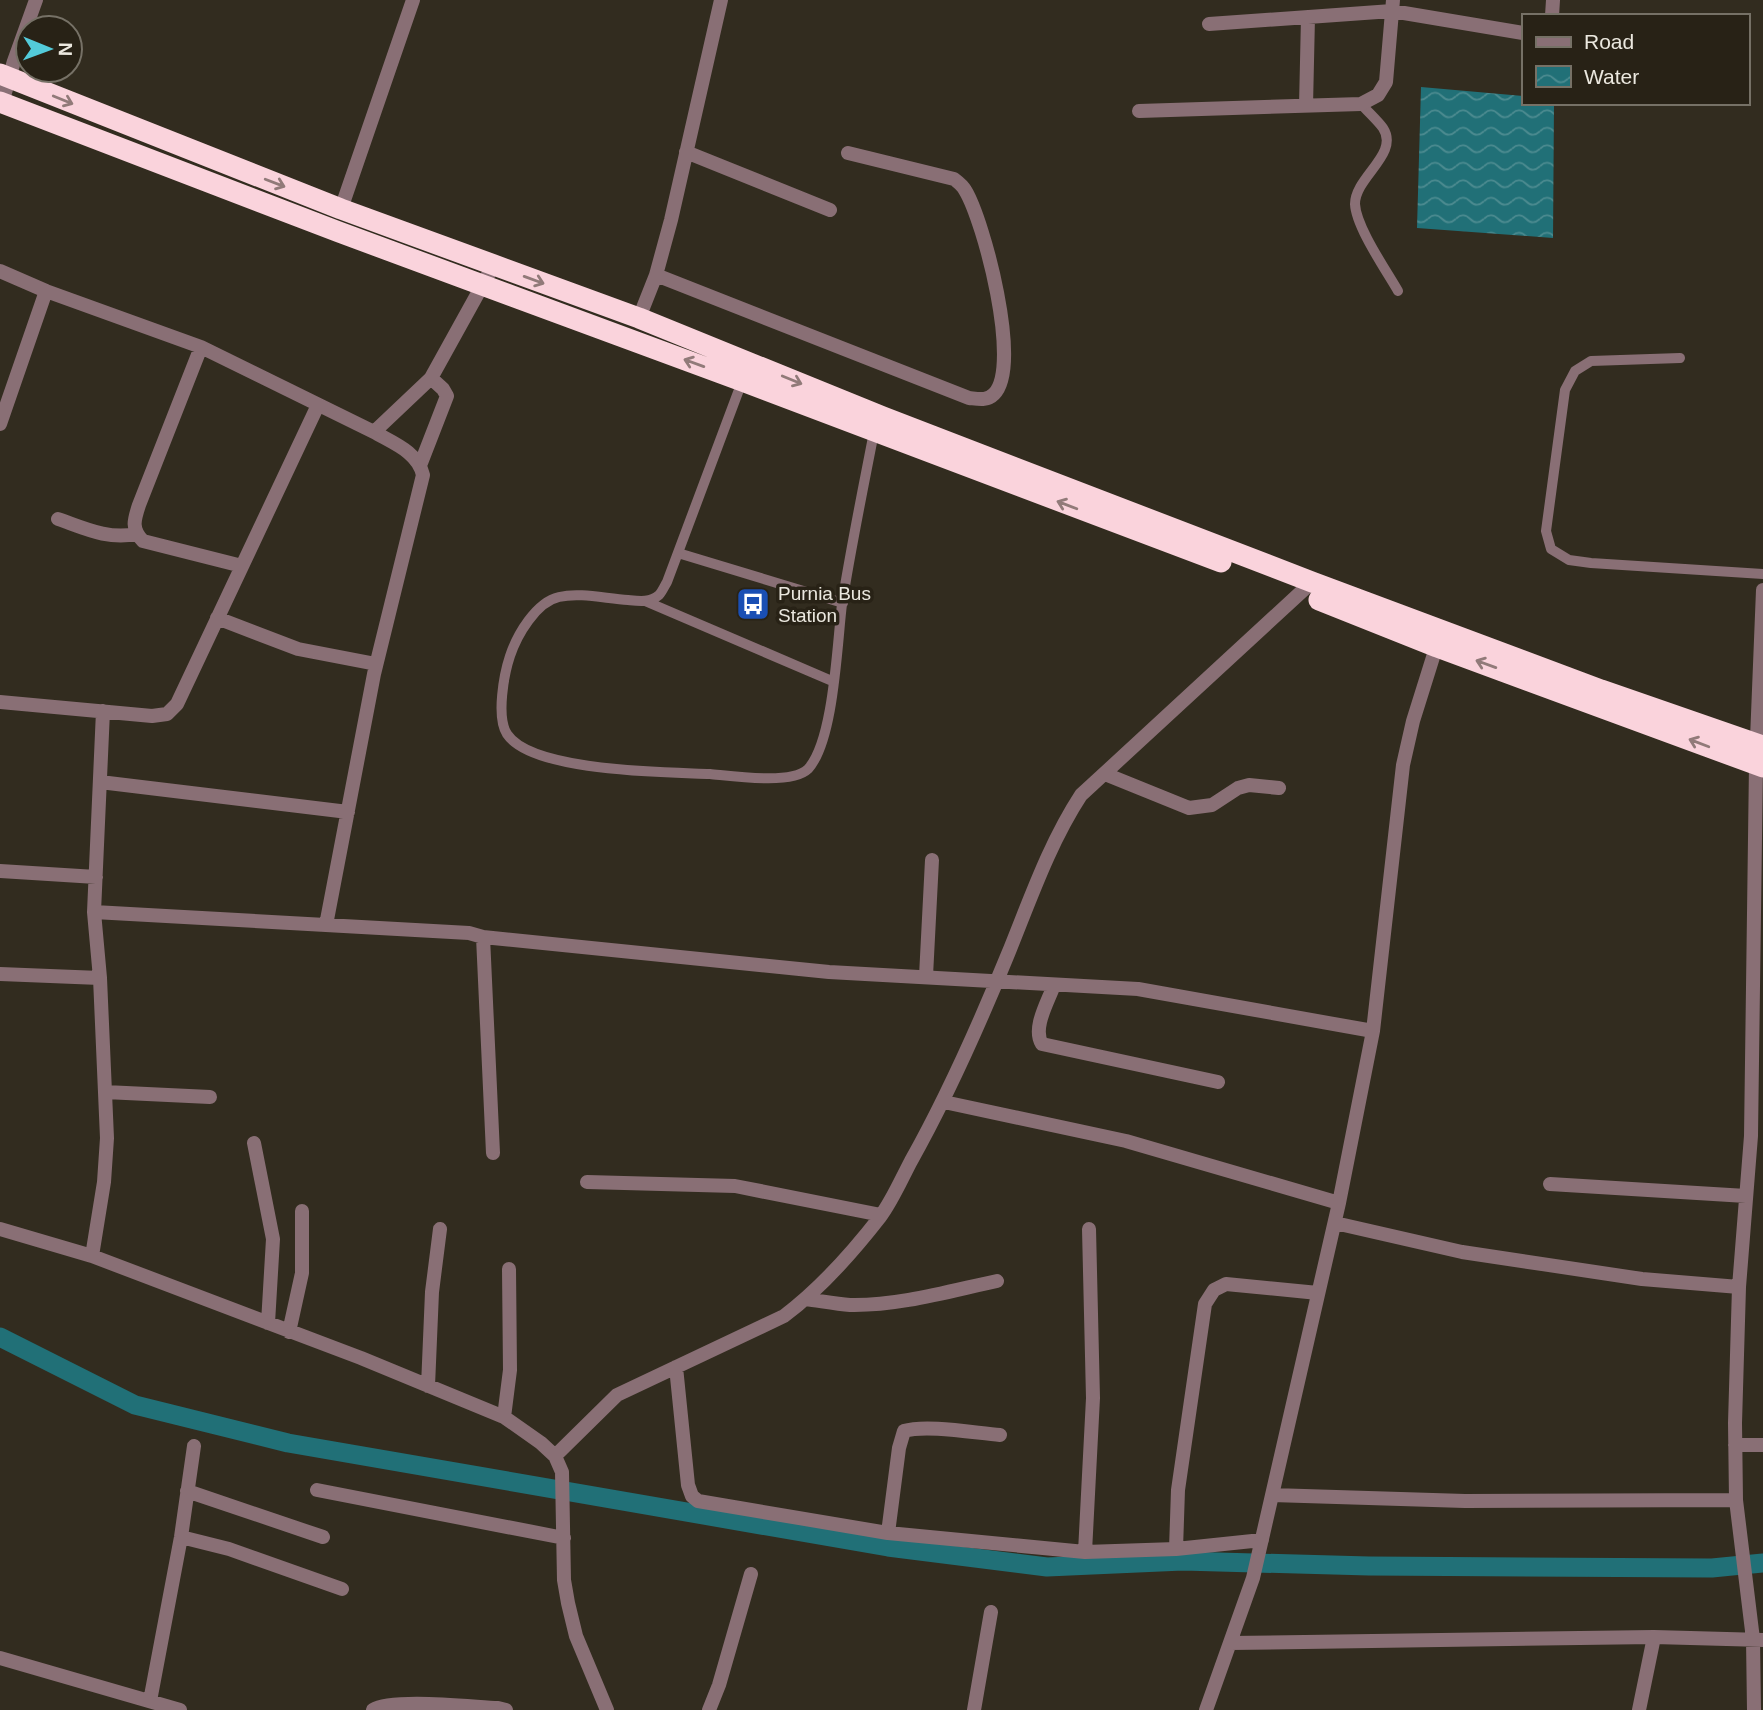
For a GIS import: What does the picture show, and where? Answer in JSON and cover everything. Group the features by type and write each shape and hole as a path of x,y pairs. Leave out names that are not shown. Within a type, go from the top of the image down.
{"highway":[{"path":"5,76 341,209 488,275 746,371 909,427 1439,638 1760,755"},
{"path":"1,102 340,232 639,318 874,432 1307,587"}],"street":[{"path":"1,102 5,76 36,0"},
{"path":"341,209 413,0"},
{"path":"639,318 656,275 721,0"},
{"path":"1139,111 1361,104 1378,95 1385,82 1393,5"},
{"path":"1209,24 1308,17 1393,5 1522,33"},
{"path":"1306,106 1308,17"},
{"path":"687,152 830,210"},
{"path":"656,275 969,398 985,400 996,393 1002,377 1003,324 999,296 972,204 964,188 954,179 848,153"},
{"path":"0,271 46,291 201,347 374,432 421,463"},
{"path":"374,432 431,378 488,275"},
{"path":"0,424 46,291"},
{"path":"201,347 139,505 134,522 136,534 143,541 242,566"},
{"path":"326,925 376,664 423,475 421,463 447,396 431,378"},
{"path":"0,702 152,716 167,714 177,704 318,405"},
{"path":"58,519 107,536 136,534"},
{"path":"555,1456 617,1395 784,1316 806,1299 881,1215 944,1102 997,982 1051,848 1065,819 1081,795 1307,587"},
{"path":"1754,1710 1758,1639 1745,1585 1736,1500 1735,1445 1738,1287 1751,1136 1763,590"},
{"path":"218,618 298,649 376,664"},
{"path":"1206,1710 1253,1578 1335,1223 1373,1031 1403,765 1413,721 1439,638"},
{"path":"92,1256 104,1182 107,1138 100,978 94,912 103,711"},
{"path":"1105,774 1189,808 1212,805 1238,788 1249,785 1279,788"},
{"path":"100,782 348,812"},
{"path":"926,976 932,860"},
{"path":"0,871 96,877"},
{"path":"94,912 469,933 483,937 829,972 1138,989 1373,1031"},
{"path":"483,937 493,1153"},
{"path":"0,974 100,978"},
{"path":"1054,985 1039,1027 1038,1037 1042,1044 1218,1082"},
{"path":"105,1092 210,1097"},
{"path":"944,1102 1126,1141 1339,1203"},
{"path":"254,1143 273,1239 268,1323"},
{"path":"587,1182 735,1186 881,1215"},
{"path":"1550,1184 1746,1196"},
{"path":"289,1332 302,1273 302,1211"},
{"path":"1335,1223 1462,1252 1642,1279 1738,1287"},
{"path":"428,1386 432,1292 440,1228"},
{"path":"1085,1552 1093,1398 1089,1229"},
{"path":"0,1230 92,1256 268,1323 504,1417 541,1443 555,1456 562,1472 564,1580 568,1603 576,1636 607,1710"},
{"path":"504,1417 510,1370 509,1269"},
{"path":"806,1299 850,1305 884,1302 997,1281"},
{"path":"1175,1549 1178,1490 1205,1304 1214,1290 1226,1284 1318,1293"},
{"path":"676,1367 688,1485 691,1496 698,1502 888,1533 1085,1552 1260,1546"},
{"path":"888,1533 899,1448 904,1431 930,1429 1000,1435"},
{"path":"1735,1445 1763,1445"},
{"path":"150,1702 181,1537 194,1446"},
{"path":"317,1490 564,1538"},
{"path":"187,1492 323,1537"},
{"path":"1272,1496 1465,1501 1736,1500"},
{"path":"181,1537 229,1549 342,1589"},
{"path":"709,1710 751,1574"},
{"path":"974,1710 992,1612"},
{"path":"1230,1643 1654,1637 1758,1639"},
{"path":"1639,1710 1654,1637"},
{"path":"0,1658 180,1710"},
{"path":"373,1710 397,1704 506,1710"}],"lane":[{"path":"1361,104 1384,130 1388,142 1383,154 1356,192 1355,207 1359,221 1398,291"},
{"path":"1680,358 1591,361 1574,371 1565,390 1546,531 1550,549 1569,560 1591,564 1763,574"},
{"path":"645,601 659,595 667,582 746,371"},
{"path":"832,681 645,601 559,597 543,605 521,632 510,656 501,716 505,732 518,747 554,759 625,770 769,778 793,776 807,770 818,754 826,729 843,603 874,432"},
{"path":"678,553 843,603"}],"water":[{"path":"1421,87 1522,96 1522,105 1554,105 1553,238 1417,228"}],"waterway":[{"path":"0,1337 135,1405 288,1443 888,1547 1047,1567 1183,1561 1369,1566 1712,1568 1763,1563"}],"place":[{"name":"Purnia Bus Station","path":"753,604"}]}
